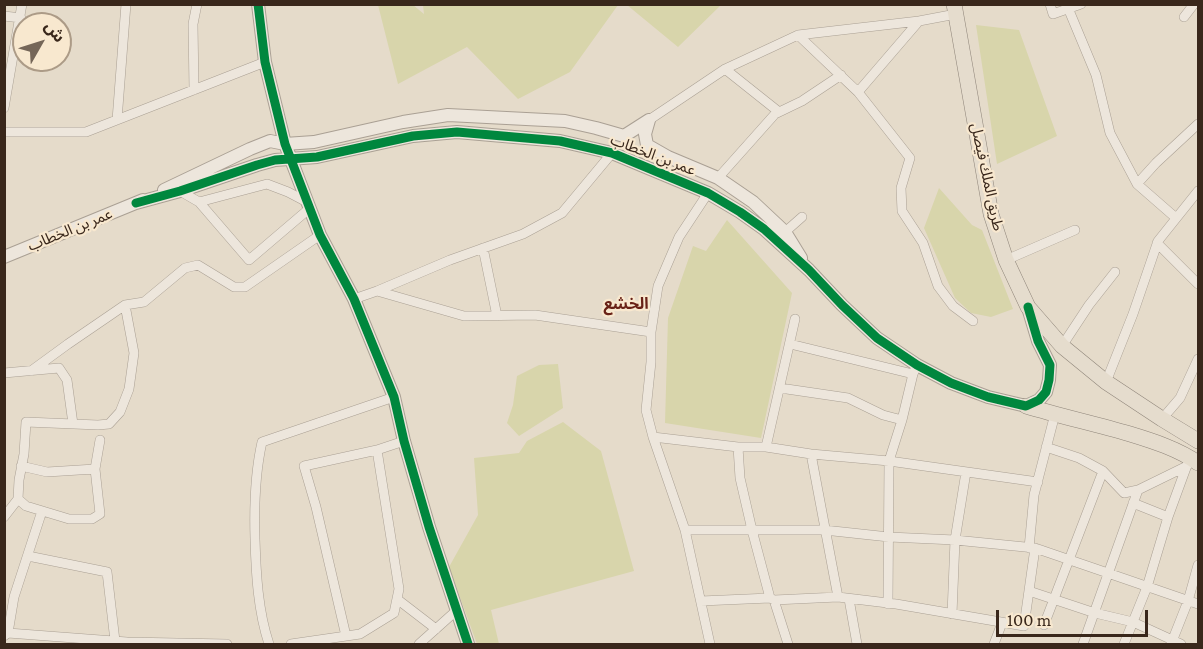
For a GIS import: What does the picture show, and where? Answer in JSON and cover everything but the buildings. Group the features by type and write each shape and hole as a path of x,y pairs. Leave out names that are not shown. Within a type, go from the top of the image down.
{"main road":[{"name":"طريق الملك فيصل","path":"955,9 992,214 1006,260 1028,307 1062,346 1106,382 1162,419 1197,437"},
{"path":"1026,406 1154,441 1192,462"}],"street":[{"path":"117,120 126,4"},
{"path":"194,90 193,24 197,4"},
{"path":"258,4 264,62 285,144 320,235 354,299 394,397 429,527 468,645"},
{"path":"1050,4 1053,14 1081,4"},
{"path":"1184,17 1194,4"},
{"path":"1068,8 1095,75 1110,133 1137,184 1176,218"},
{"path":"649,120 725,69 798,35 919,21 955,9"},
{"path":"858,92 919,21"},
{"path":"798,35 858,92 910,158 901,188 902,211 923,243 938,286 953,306 973,321"},
{"path":"4,132 86,132 264,62"},
{"path":"4,108 12,66"},
{"path":"725,69 779,112"},
{"path":"718,178 775,114 802,101 841,75"},
{"name":"عمر بن الخطاب","path":"4,257 136,203 270,141 285,144 314,142 403,122 448,115 565,121 624,136 649,120"},
{"name":"عمر بن الخطاب","path":"649,120 645,134 647,145 668,157 718,178 753,202 785,232 809,270"},
{"path":"1137,184 1156,163 1195,135 1198,124"},
{"name":"عمر بن الخطاب","path":"136,203 275,160 316,157 413,136 457,132 560,141 612,153 708,193 764,229 809,270 842,305 915,369 988,397 1026,406"},
{"path":"354,299 450,260 523,234 562,213 612,153"},
{"path":"199,202 267,184 288,192 308,205"},
{"path":"180,191 199,202 249,260 308,205"},
{"path":"1106,382 1133,314 1157,243 1176,218 1194,203 1198,191"},
{"path":"708,193 679,237 658,286 651,332 651,362 646,410 685,530 708,643"},
{"path":"785,232 802,217"},
{"path":"1006,260 1075,230"},
{"path":"31,371 125,305 144,302 184,267 198,266 234,287 245,286 320,235"},
{"path":"1157,243 1198,284"},
{"path":"483,248 497,316"},
{"path":"1062,346 1114,272"},
{"path":"377,291 464,316 535,315 651,332"},
{"path":"4,517 18,499 26,422 109,424 120,412 129,389 134,353 125,305"},
{"path":"1026,406 1039,400 1046,392 1050,365 1038,341 1028,307"},
{"path":"766,447 795,319"},
{"path":"790,344 915,369 889,461 888,604"},
{"path":"1162,419 1180,398 1198,359"},
{"path":"4,373 59,368 67,380 73,424"},
{"path":"780,388 848,398 902,420"},
{"path":"269,645 263,626 256,574 255,512 258,461 262,442 394,397"},
{"path":"701,601 838,597 896,604 1024,626 1029,591 1034,495 1055,414"},
{"path":"653,437 889,461 1038,482"},
{"path":"18,499 27,506 69,519 92,519 100,513 95,469 100,440"},
{"path":"341,639 316,507 304,466 377,450 404,441"},
{"path":"738,447 740,478 752,530 788,645"},
{"path":"1046,447 1079,458 1103,471 1124,493 1138,490 1192,462"},
{"path":"291,645 341,639 360,634 394,613 399,590 377,450"},
{"path":"811,454 838,597"},
{"path":"1124,645 1148,587 1168,517 1192,462"},
{"path":"21,466 47,472 95,469"},
{"path":"1044,625 1103,471"},
{"path":"952,614 955,540 966,472"},
{"path":"1083,645 1138,490"},
{"path":"1133,503 1168,517"},
{"path":"42,510 14,597 6,634 126,643 227,645"},
{"path":"685,530 824,530 1032,548 1198,604"},
{"path":"28,556 107,572 115,641"},
{"path":"1029,591 1095,613 1133,622 1175,643 1198,565"},
{"path":"397,599 436,629"},
{"path":"849,599 857,645"},
{"path":"419,645 457,610"},
{"path":"994,645 1002,622"}],"shaded area":[{"path":"721,4 678,47 627,5"},
{"path":"378,5 413,5 424,14 423,5 618,5 570,72 518,99 467,47 398,84"},
{"path":"976,25 1019,30 1057,136 997,164"},
{"path":"939,188 972,225 982,230 1013,309 991,317 971,313 955,298 924,228"},
{"path":"727,220 792,293 761,438 665,423 668,318 693,246 706,251"},
{"path":"558,364 563,408 519,436 507,423 513,405 517,376 539,365"},
{"path":"563,422 601,451 634,571 491,610 499,644 477,644 449,567 478,515 474,458 519,453 527,441"}],"cycle path":[{"path":"258,4 265,62 285,144 320,235 354,299 394,397 429,527 468,644"},
{"path":"136,203 275,160 317,157 413,136 457,132 560,141 612,153 708,193 764,229 877,338 917,365 951,383 988,397 1026,406 1039,400 1046,392 1050,365 1038,341 1028,307"}],"district":[{"name":"الخشع","path":"626,304"}]}
